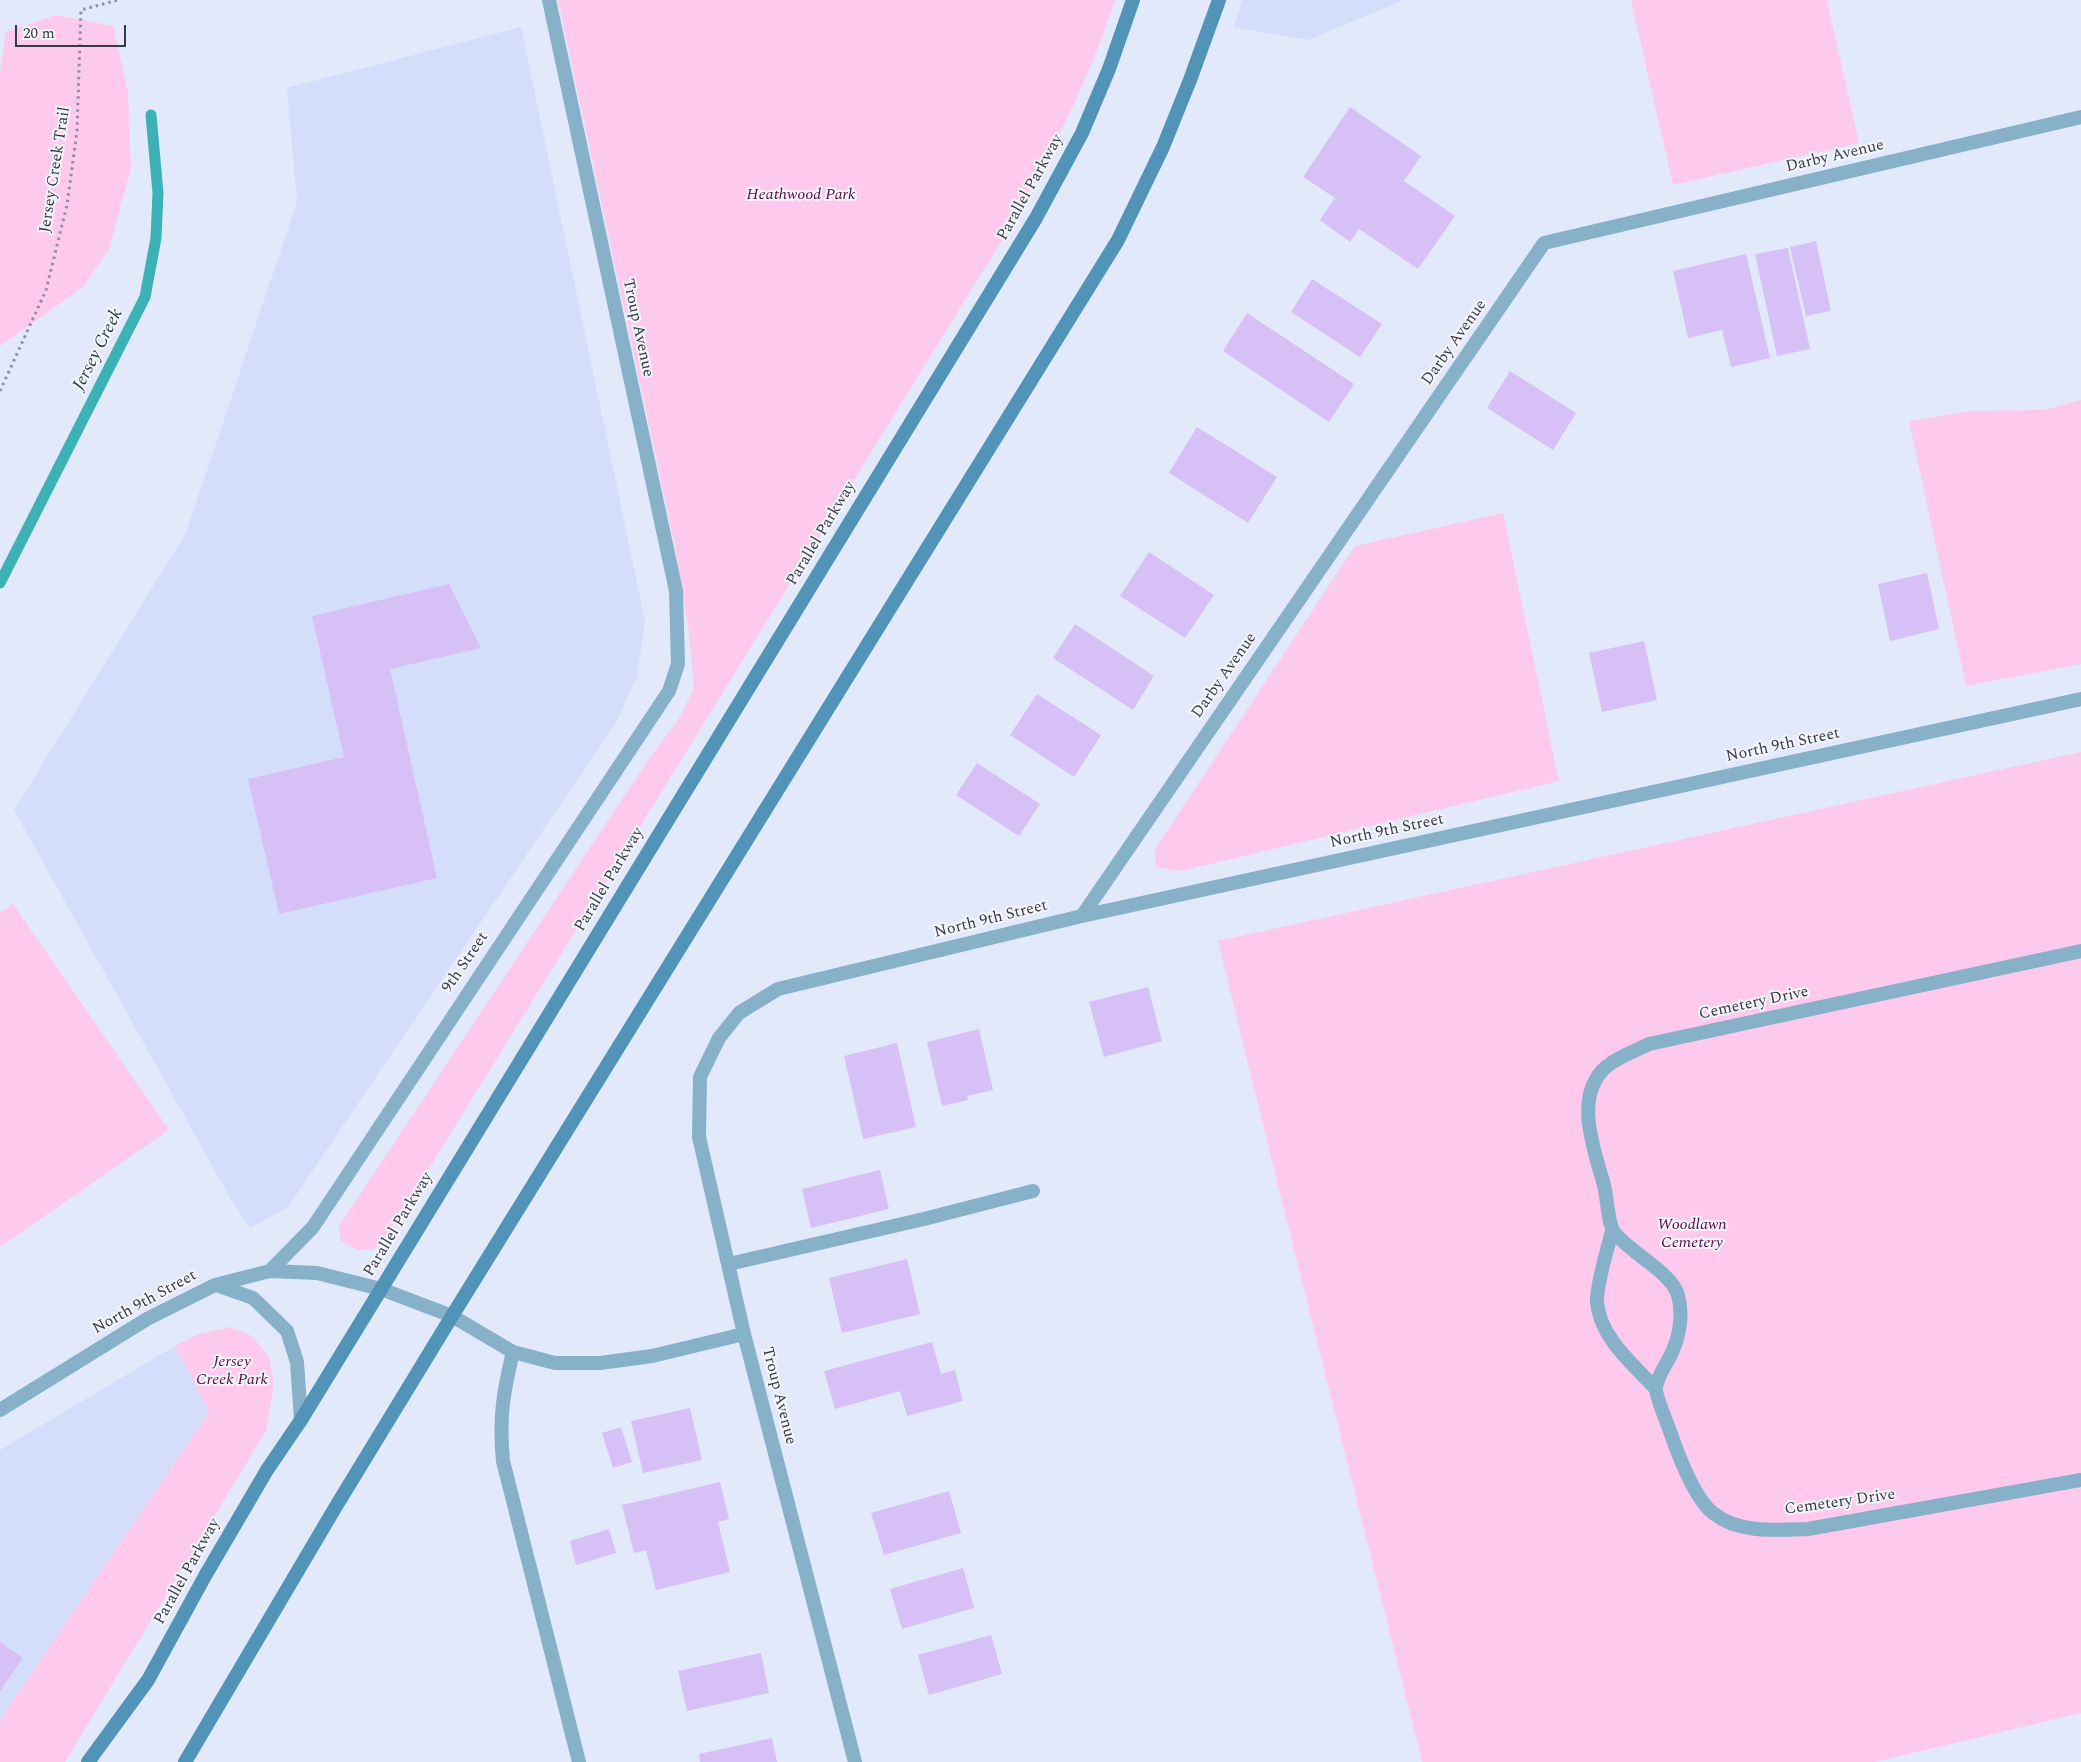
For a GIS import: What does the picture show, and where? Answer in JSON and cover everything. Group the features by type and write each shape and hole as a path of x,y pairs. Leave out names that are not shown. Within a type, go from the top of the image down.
{"main road":[{"name":"Parallel Parkway","path":"88,1762 148,1680 205,1576 267,1470 301,1420 1036,218 1082,132 1109,69 1133,0"},
{"path":"185,1762 335,1508 452,1316 1118,240 1163,147 1219,0"}],"street":[{"name":"Troup Avenue","path":"549,0 676,591 678,664"},
{"name":"Darby Avenue","path":"1082,916 1544,243 2081,117"},
{"name":"9th Street","path":"270,1271 312,1227 669,691 678,664"},
{"name":"North 9th Street","path":"719,1038 739,1013 778,989 1082,916 2081,699"},
{"name":"Cemetery Drive","path":"2081,951 1649,1044 1606,1066 1594,1082 1587,1111 1606,1194 1612,1231 1597,1300 1600,1320 1612,1340 1656,1389 1679,1459 1694,1489 1713,1513 1738,1525 1769,1530 1808,1529 2081,1480"},
{"name":"Troup Avenue","path":"719,1038 700,1077 700,1137 744,1334 855,1762"},
{"path":"729,1264 924,1219 1032,1191"},
{"path":"1612,1231 1635,1254 1662,1273 1678,1294 1681,1321 1673,1350 1664,1365 1656,1389"},
{"name":"North 9th Street","path":"0,1410 147,1319 215,1285 270,1271 318,1273 381,1289"},
{"path":"215,1285 253,1298 287,1331 297,1362 301,1420"},
{"path":"381,1289 452,1316 513,1352 554,1363 600,1363 652,1356 744,1334"},
{"path":"513,1352 502,1396 500,1431 503,1461 579,1762"}],"path":[{"name":"Jersey Creek Trail","path":"0,391 46,290 66,205 78,132 82,10 118,0"}],"shaded area":[{"path":"1242,0 1403,0 1309,40 1234,27"},
{"path":"521,27 645,621 637,676 617,721 288,1207 250,1228 230,1198 14,810 186,533 297,202 287,88"},
{"path":"175,1346 209,1412 0,1720 0,1450"}],"green space":[{"name":"Heathwood Park","path":"558,0 1115,0 1079,93 1034,183 1001,242 386,1238 373,1250 357,1250 341,1241 339,1226 646,763 678,720 694,688 689,632 675,546"},
{"path":"1631,0 1827,0 1859,143 1673,185"},
{"path":"56,15 113,26 128,92 131,168 109,249 83,287 0,346 0,74 6,32"},
{"path":"2081,400 2081,664 1966,686 1909,421 1971,411 2044,410"},
{"path":"1503,513 1559,781 1181,871 1156,867 1155,849 1355,546"},
{"name":"Woodlawn Cemetery","path":"2081,752 2081,1713 1875,1762 1422,1762 1218,941"},
{"path":"13,904 169,1130 0,1247 0,913"},
{"name":"Jersey Creek Park","path":"230,1327 252,1336 269,1357 274,1384 266,1431 65,1762 0,1762 0,1720 209,1412 175,1346 198,1334"}],"building":[{"path":"1350,107 1421,156 1404,181 1455,216 1418,269 1359,229 1350,242 1320,220 1335,198 1303,177"},
{"path":"1816,241 1831,311 1806,316 1790,247"},
{"path":"1788,248 1810,349 1777,356 1755,254"},
{"path":"1746,254 1770,358 1731,367 1722,330 1688,338 1673,271"},
{"path":"1312,279 1382,324 1360,357 1291,312"},
{"path":"1247,313 1354,384 1329,422 1223,351"},
{"path":"1510,371 1576,413 1553,450 1487,408"},
{"path":"1197,427 1277,477 1248,523 1169,473"},
{"path":"1149,552 1214,595 1185,638 1120,596"},
{"path":"1927,573 1939,629 1890,641 1878,584"},
{"path":"449,584 481,648 390,669 437,878 279,914 248,779 344,757 312,616"},
{"path":"1075,624 1154,676 1133,710 1053,658"},
{"path":"1644,641 1657,700 1602,712 1589,653"},
{"path":"1037,694 1101,735 1074,777 1010,735"},
{"path":"977,763 1040,804 1019,836 956,795"},
{"path":"1148,987 1162,1041 1104,1057 1089,1002"},
{"path":"979,1029 993,1090 967,1096 968,1100 942,1106 927,1042"},
{"path":"897,1043 916,1127 863,1139 844,1056"},
{"path":"880,1170 889,1209 811,1228 802,1189"},
{"path":"907,1259 920,1314 842,1333 829,1278"},
{"path":"932,1342 941,1374 955,1370 963,1401 907,1416 900,1391 835,1409 824,1371"},
{"path":"690,1408 702,1460 643,1473 631,1421"},
{"path":"621,1427 632,1462 613,1468 602,1433"},
{"path":"720,1482 729,1519 718,1522 730,1572 656,1590 646,1550 634,1553 622,1505"},
{"path":"949,1491 961,1533 884,1555 871,1513"},
{"path":"609,1529 616,1553 576,1565 570,1541"},
{"path":"963,1568 974,1608 902,1629 890,1589"},
{"path":"991,1635 1002,1674 929,1695 918,1655"},
{"path":"0,1642 23,1658 0,1691"},
{"path":"761,1653 769,1693 687,1711 678,1671"},
{"path":"772,1738 777,1762 700,1762 699,1754"}],"waterway":[{"name":"Jersey Creek","path":"0,583 145,297 156,238 158,193 151,115"}]}
